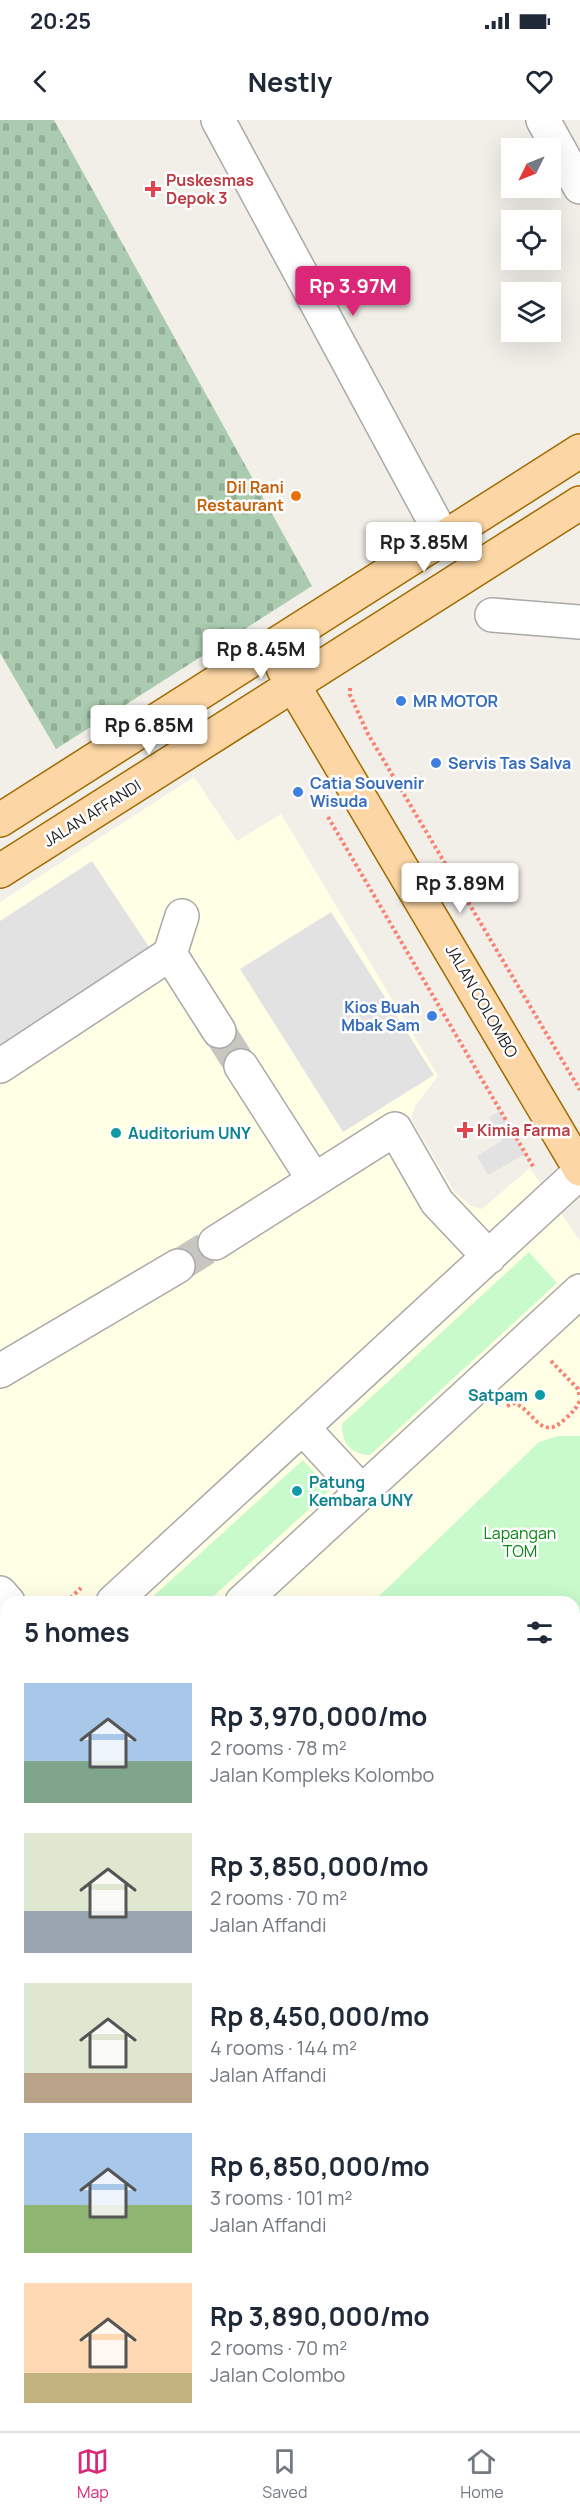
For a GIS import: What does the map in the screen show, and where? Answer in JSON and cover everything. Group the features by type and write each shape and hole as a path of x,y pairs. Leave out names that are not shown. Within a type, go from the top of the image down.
{"main road":[{"path":"0,820 580,451"},
{"name":"JALAN AFFANDI","path":"0,871 580,503"},
{"name":"JALAN COLOMBO","path":"272,648 580,1170"}],"street":[{"path":"218,120 444,539"},
{"path":"543,120 580,187"},
{"path":"492,615 580,622"},
{"path":"0,1066 170,954 182,916"},
{"path":"170,954 219,1031"},
{"path":"241,1066 314,1180"},
{"path":"214,1243 395,1129 437,1202 489,1257"},
{"path":"120,1596 489,1257 580,1170"},
{"path":"0,1371 178,1266"},
{"path":"249,1596 580,1291"},
{"path":"303,1428 362,1492"}],"path":[{"path":"355,680 350,687 350,695 368,734 580,1090"},
{"path":"326,813 552,1198"},
{"path":"506,1406 514,1403 523,1407 540,1425 550,1428 558,1426 578,1407 580,1399 578,1389 530,1338"}],"shaded area":[{"path":"194,777 237,841 281,814 438,1076 415,1106 411,1119 454,1191 471,1206 482,1209 530,1168 580,1241 580,1596 0,1596 0,902"},
{"path":"92,861 151,950 0,1049 0,921"},
{"path":"331,912 434,1075 343,1132 240,969"},
{"path":"500,1111 525,1154 488,1175 477,1156 502,1141 489,1117"}],"green space":[{"path":"0,120 54,120 312,586 56,749 0,653"},
{"path":"529,1252 557,1283 370,1455 352,1450 344,1437 342,1424"},
{"name":"Lapangan TOM","path":"558,1436 580,1436 580,1596 379,1596 539,1442"},
{"path":"303,1460 330,1490 214,1596 154,1596"}],"tunnel":[{"path":"219,1031 241,1066"},
{"path":"178,1266 215,1243"}],"place":[{"name":"Puskesmas Depok 3","path":"153,189"},
{"name":"Dil Rani Restaurant","path":"296,496"},
{"name":"MR MOTOR","path":"401,701"},
{"name":"Servis Tas Salva","path":"436,763"},
{"name":"Catia Souvenir Wisuda","path":"298,792"},
{"name":"Kios Buah Mbak Sam","path":"432,1016"},
{"name":"Kimia Farma","path":"465,1130"},
{"name":"Auditorium UNY","path":"116,1133"},
{"name":"Satpam","path":"540,1395"},
{"name":"Patung Kembara UNY","path":"297,1491"}]}
